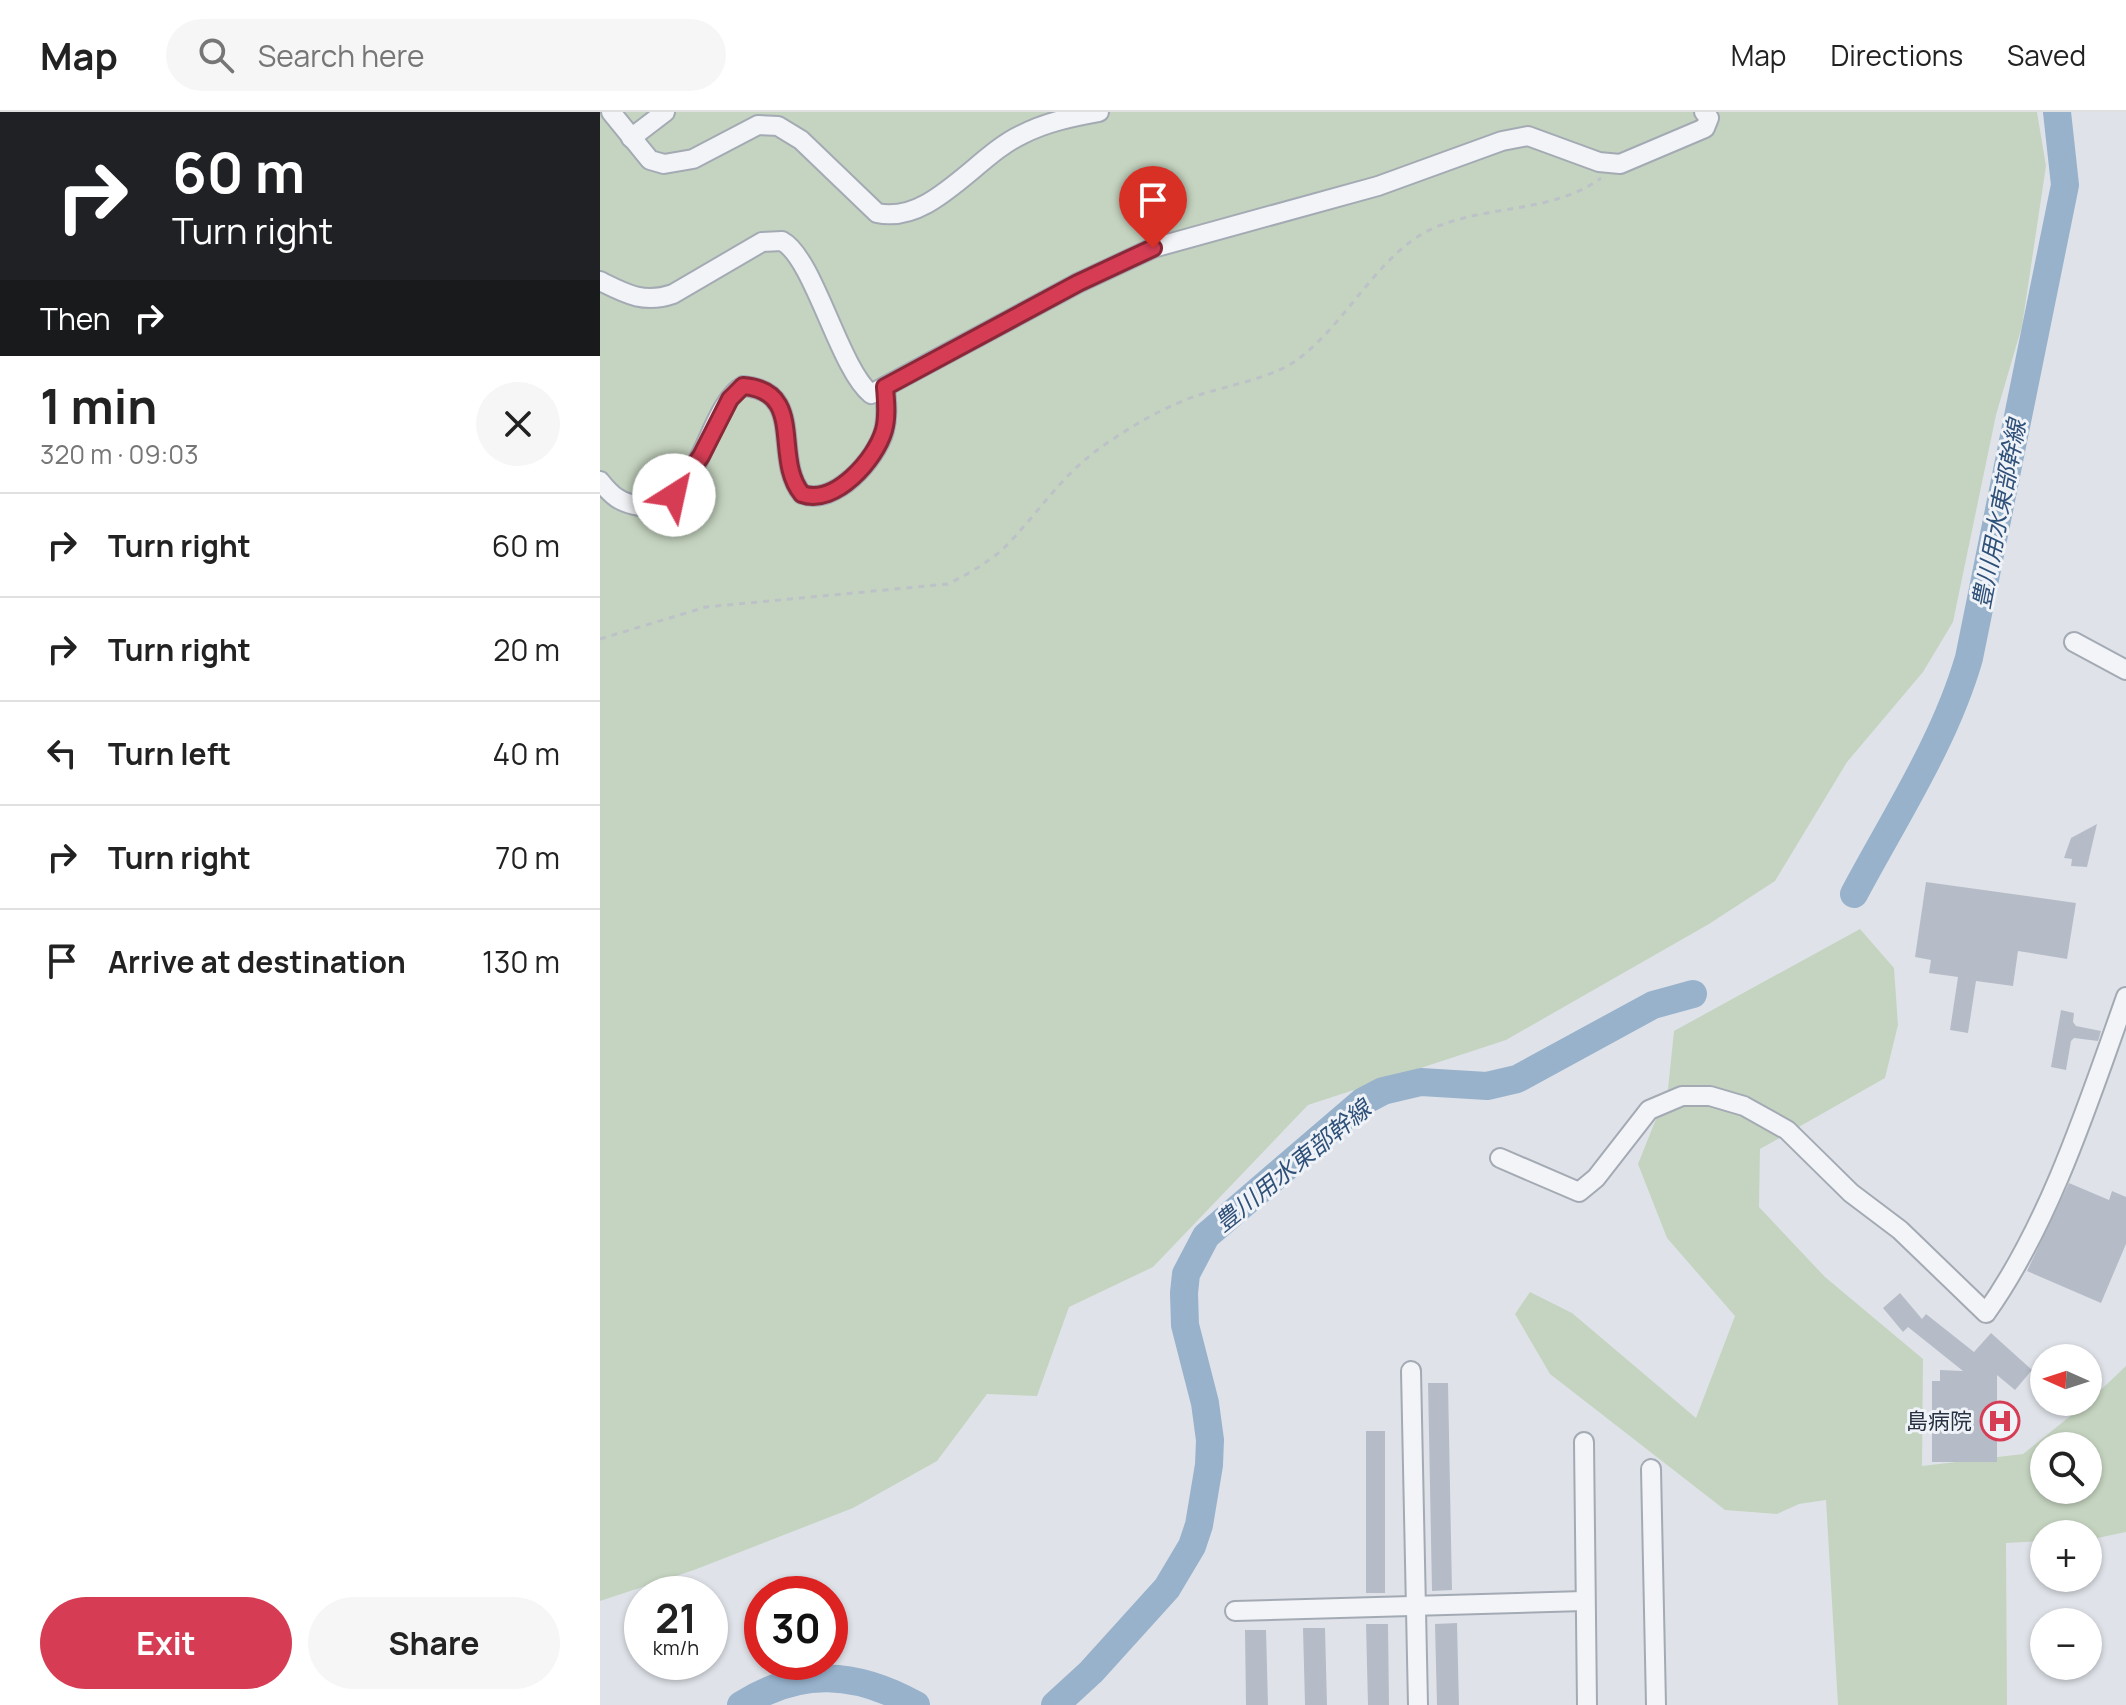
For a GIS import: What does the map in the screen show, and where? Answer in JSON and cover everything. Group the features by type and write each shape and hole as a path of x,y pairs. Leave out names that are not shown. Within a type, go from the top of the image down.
{"street":[{"path":"611,112 650,160 673,164 693,159 758,125 778,126 801,140 877,213 894,217 958,184 986,156 1020,135 1057,120 1099,112"},
{"path":"631,138 665,112"},
{"path":"600,281 635,299 659,299 673,294 762,242 782,241 796,255 868,393 885,387 1078,283 1153,248 1378,186 1502,141 1528,136 1599,162 1620,164 1705,128 1709,118 1704,112"},
{"path":"600,481 613,498 627,504 647,507 664,503 674,495 701,456 730,399 743,386 773,396 782,407 787,462 794,485 802,494 819,496 852,478 877,449 885,429 885,387"},
{"path":"2074,642 2126,670"},
{"path":"1500,1158 1579,1192 1596,1178 1649,1110 1682,1096 1710,1096 1744,1106 1787,1130 1851,1193 1900,1230 1986,1313 2004,1288 2032,1233 2074,1137 2126,997"},
{"path":"1411,1371 1418,1705"},
{"path":"1584,1442 1587,1705"},
{"path":"1651,1469 1656,1705"},
{"path":"1235,1611 1584,1601"}],"path":[{"path":"600,639 718,605 896,592 948,584 979,568 1007,545 1056,484 1108,442 1139,423 1199,395 1291,365 1319,342 1400,251 1421,235 1442,224 1540,203 1592,185 1620,164"}],"green space":[{"path":"600,112 2037,112 2046,166 2022,326 1996,415 1953,622 1923,672 1847,762 1775,881 1709,924 1506,1040 1308,1105 1153,1267 1069,1307 1037,1396 987,1394 937,1461 853,1508 694,1570 676,1576 624,1576 624,1593 600,1601"},
{"path":"1860,929 1894,968 1898,1025 1885,1078 1760,1149 1759,1207 1825,1277 1923,1359 1922,1466 2023,1454 2030,1448 2030,1504 2102,1504 2102,1432 2050,1432 2070,1416 2102,1416 2102,1389 2126,1366 2126,1532 2102,1537 2102,1520 2030,1520 2030,1542 2006,1543 2007,1705 1838,1705 1826,1500 1799,1504 1777,1514 1725,1510 1550,1374 1515,1314 1530,1292 1572,1313 1696,1418 1735,1316 1667,1238 1638,1164 1668,1089 1674,1031"}],"building":[{"path":"2097,824 2087,867 2071,866 2072,859 2064,858 2071,838"},
{"path":"1926,882 2076,903 2067,959 2018,951 2013,986 1976,981 1968,1033 1950,1030 1958,977 1929,973 1931,960 1915,957"},
{"path":"2061,1010 2074,1013 2076,1026 2101,1031 2098,1041 2074,1038 2071,1041 2066,1070 2051,1067"},
{"path":"2069,1183 2109,1200 2112,1191 2126,1197 2126,1244 2101,1303 2027,1271"},
{"path":"1900,1293 1922,1319 1926,1314 1974,1352 1991,1333 2030,1368 2015,1390 1997,1375 1997,1462 1932,1462 1932,1381 1940,1381 1940,1370 1963,1371 1908,1327 1903,1332 1883,1308"},
{"path":"1428,1383 1448,1383 1452,1590 1432,1591"},
{"path":"1366,1431 1385,1431 1385,1593 1366,1593"},
{"path":"1457,1623 1459,1705 1437,1705 1435,1624"},
{"path":"1366,1624 1388,1624 1389,1705 1368,1705"},
{"path":"1303,1628 1325,1628 1327,1705 1305,1705"},
{"path":"1245,1630 1266,1630 1268,1705 1246,1705"}],"waterway":[{"name":"豊川用水東部幹線","path":"1854,894 1933,749 1969,658 2065,185 2057,112"},
{"name":"豊川用水東部幹線","path":"1055,1705 1091,1672 1167,1588 1192,1546 1199,1525 1210,1440 1205,1403 1185,1325 1184,1293 1186,1274 1206,1236 1362,1102 1383,1091 1421,1082 1487,1086 1517,1079 1653,1005 1693,994"},
{"name":"豊川用水東部幹線","path":"741,1705 785,1685 828,1678 871,1685 916,1705"}],"place":[{"name":"島病院","path":"2000,1421"}],"route":[{"path":"674,495 701,456 730,399 743,386 773,396 782,407 787,462 794,485 802,494 819,496 838,487 862,469 877,449 885,429 885,387 1078,283 1153,248"}]}
